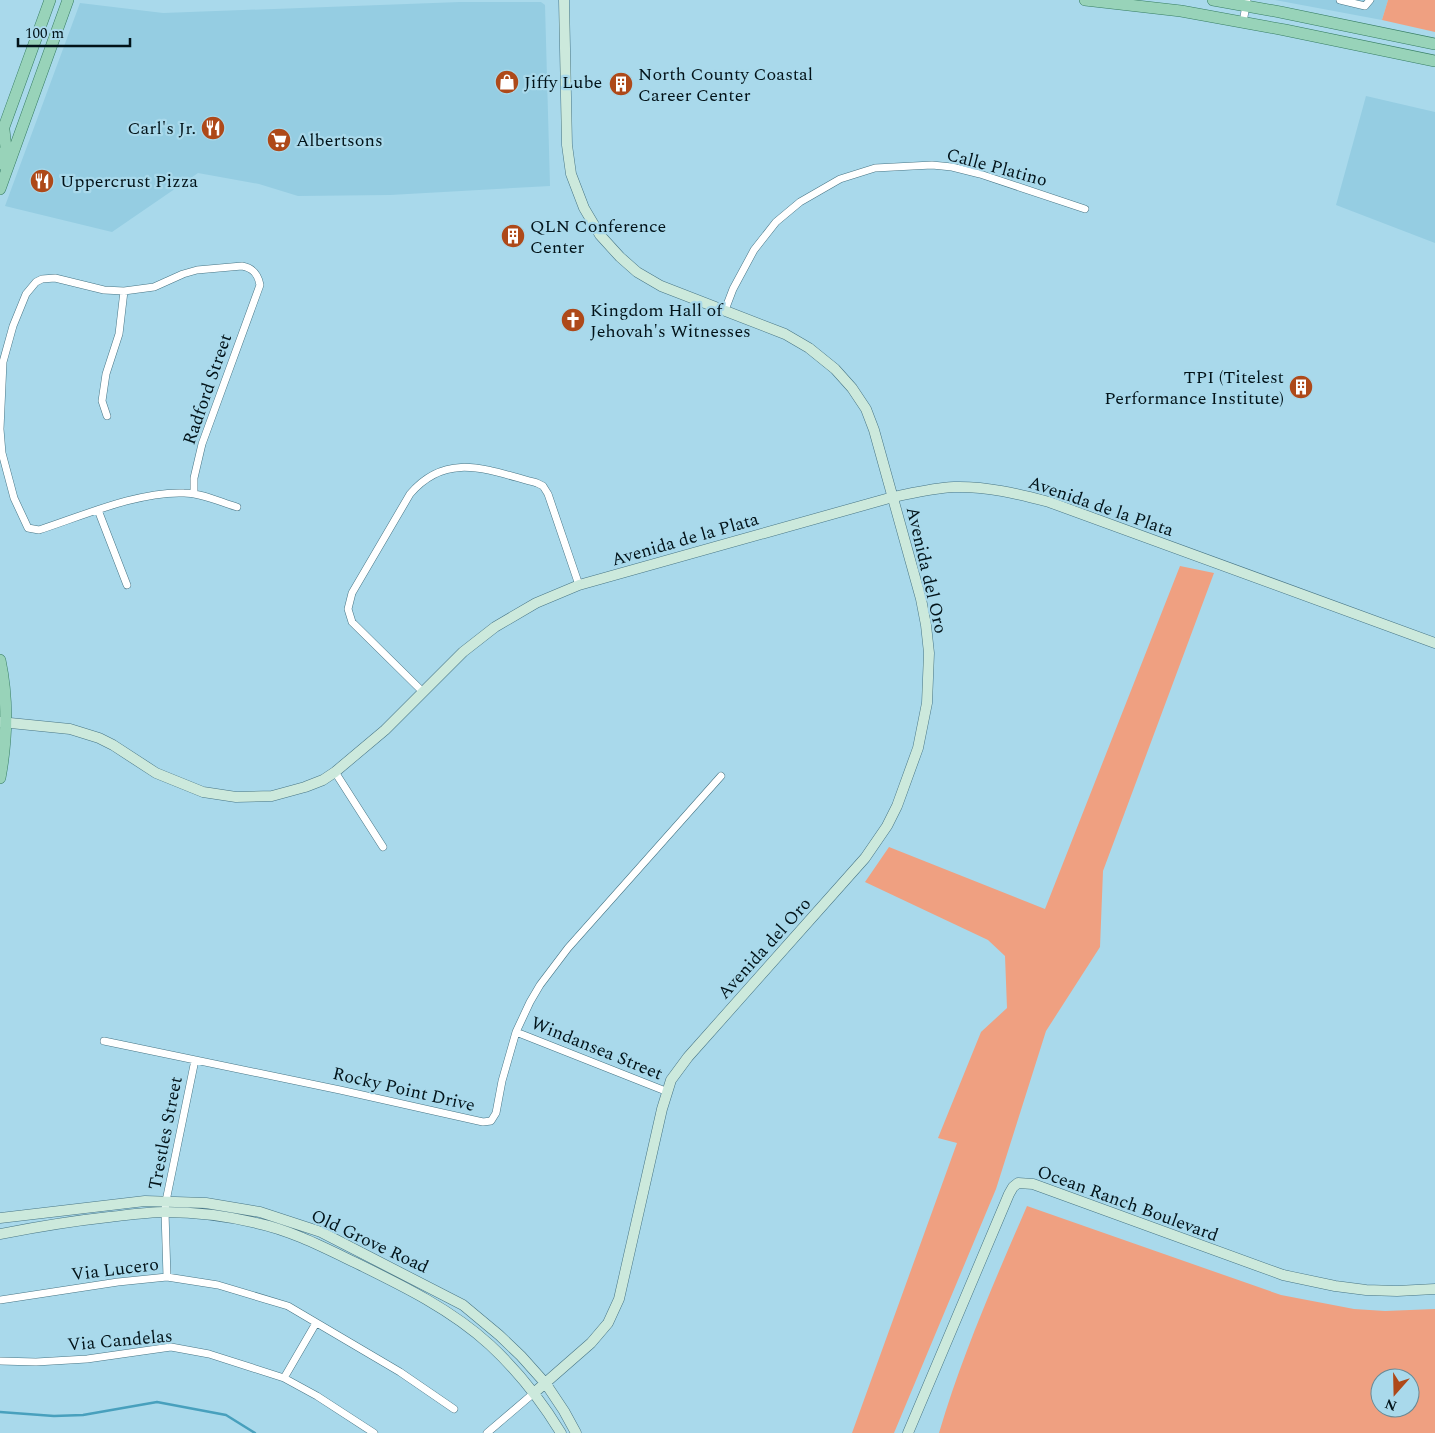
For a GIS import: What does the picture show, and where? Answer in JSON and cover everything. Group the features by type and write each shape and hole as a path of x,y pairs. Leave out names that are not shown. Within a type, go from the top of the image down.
{"main road":[{"path":"0,164 6,148 2,133 50,0"},
{"path":"0,189 68,0"},
{"path":"1085,0 1178,11 1243,22 1435,61"},
{"path":"1213,0 1247,3 1435,44"},
{"path":"0,660 4,680 0,778"}],"street":[{"name":"Avenida del Oro","path":"535,1392 591,1343 608,1323 619,1300 662,1109 671,1080 688,1058 865,858 887,826 897,806 918,748 927,703 929,653 921,599 874,430 866,409 852,388 835,369 809,348 785,334 661,286 637,272 600,235 584,208 571,174 567,145 564,0"},
{"path":"1343,0 1365,6 1370,0"},
{"path":"1243,22 1247,3"},
{"name":"Calle Platino","path":"725,310 733,289 754,250 776,222 800,202 840,179 875,168 932,165 952,167 980,174 1085,209"},
{"name":"Radford Street","path":"124,291 154,287 197,270 242,266 255,272 258,278 260,285 202,444 194,478 194,494"},
{"path":"107,416 102,401 106,374 119,334 124,291 104,290 55,278 42,279 36,282 26,294 13,326 3,362 0,429 2,453 14,498 28,528 39,530 98,510 149,496 184,492 236,507"},
{"path":"422,691 352,622 348,609 352,593 410,494 430,476 446,469 474,467 543,486 548,494 579,585"},
{"name":"Avenida de la Plata","path":"3,722 70,728 106,742 151,770 203,792 236,798 272,796 305,787 323,780 335,772 385,730 463,652 495,627 536,602 579,585 893,497 934,489 978,488 1007,492 1049,502 1435,643"},
{"path":"98,510 127,584"},
{"path":"335,772 383,847"},
{"name":"Rocky Point Drive","path":"104,1041 340,1090 482,1122 491,1121 496,1113 502,1081 516,1032 530,1002 557,962 721,776"},
{"name":"Windansea Street","path":"516,1032 668,1092"},
{"name":"Trestles Street","path":"167,1277 166,1201 195,1060"},
{"name":"Ocean Ranch Boulevard","path":"908,1433 1009,1194 1018,1183 1033,1184 1266,1270 1292,1277 1366,1290 1435,1289"},
{"name":"Old Grove Road","path":"0,1218 126,1203 166,1201 206,1203 260,1212 321,1232 463,1305 521,1356 546,1384 576,1433"},
{"name":"Old Grove Road","path":"0,1234 61,1223 165,1212 204,1214 257,1223 323,1247 399,1285 464,1324 489,1344 535,1392 561,1433"},
{"name":"Via Lucero","path":"0,1300 118,1282 167,1277 218,1285 288,1306 400,1372 454,1409"},
{"path":"284,1378 316,1323"},
{"name":"Via Candelas","path":"0,1361 36,1362 87,1358 171,1347 210,1354 284,1378 374,1433"},
{"path":"487,1433 535,1392"}],"shaded area":[{"path":"1275,0 1388,0 1382,20"},
{"path":"1388,0 1435,0 1435,32 1382,20"},
{"path":"460,2 541,2 545,5 550,186 390,195 298,196 259,184 198,173 112,232 5,206 80,3 163,13"},
{"path":"1366,96 1435,112 1435,243 1336,205"},
{"path":"1180,566 1214,573 1103,871 1100,947 1046,1031 996,1189 894,1433 852,1433 957,1143 938,1138 981,1032 1007,1008 1005,956 988,940 865,882 889,847 1045,909"},
{"path":"1027,1206 1281,1295 1354,1309 1385,1311 1435,1309 1435,1433 939,1433 969,1346"}],"waterway":[{"path":"0,1412 54,1416 83,1415 157,1402 226,1415 255,1433"}],"place":[{"name":"Jiffy Lube","path":"507,82"},
{"name":"North County Coastal Career Center","path":"621,84"},
{"name":"Carl's Jr.","path":"213,128"},
{"name":"Albertsons","path":"279,140"},
{"name":"Uppercrust Pizza","path":"42,181"},
{"name":"QLN Conference Center","path":"513,236"},
{"name":"Kingdom Hall of Jehovah's Witnesses","path":"573,320"},
{"name":"TPI (Titelest Performance Institute)","path":"1301,387"}]}
